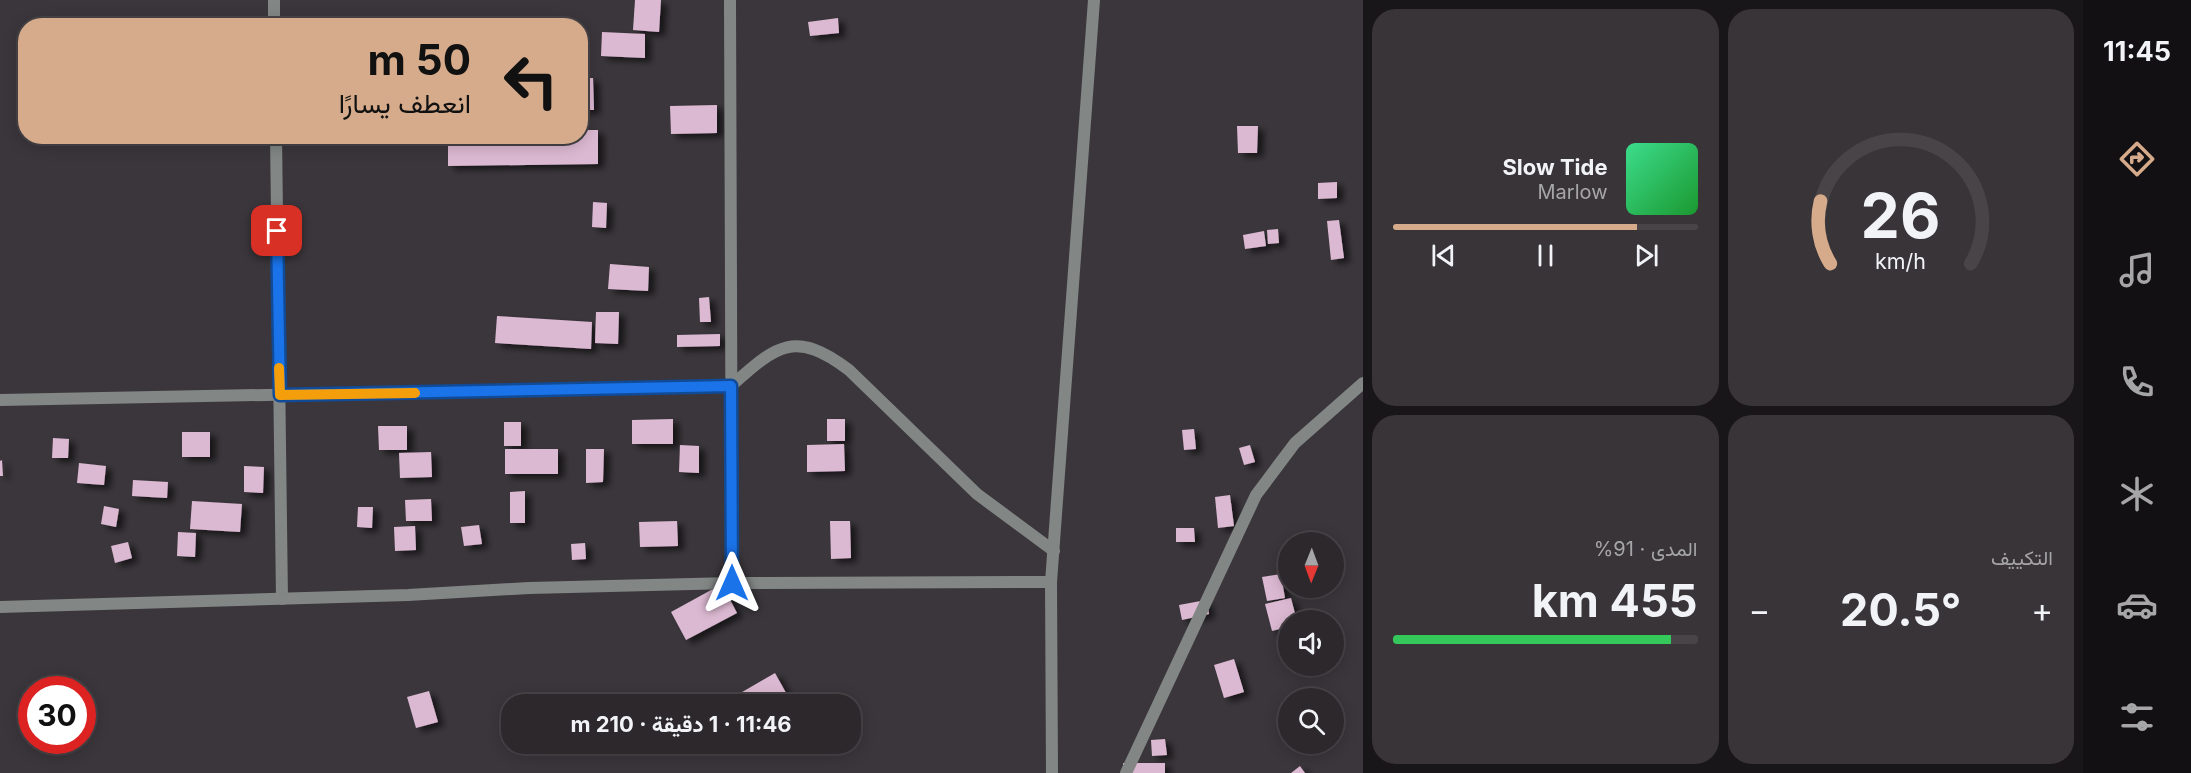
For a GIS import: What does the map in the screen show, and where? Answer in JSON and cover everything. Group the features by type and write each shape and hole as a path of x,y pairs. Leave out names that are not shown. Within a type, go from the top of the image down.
{"street":[{"path":"274,0 274,18"},
{"path":"730,0 732,583"},
{"path":"1052,773 1052,582 1094,0"},
{"path":"276,144 282,599"},
{"path":"0,400 731,386 766,354 776,349 799,348 827,355 849,369 977,494 1054,551"},
{"path":"1126,773 1256,495 1295,443 1363,383"},
{"path":"0,607 732,583 1052,582"}],"building":[{"path":"635,0 661,0 659,32 633,30"},
{"path":"838,18 839,33 810,36 808,22"},
{"path":"602,32 645,34 645,58 601,56"},
{"path":"588,78 593,78 594,110 588,110"},
{"path":"717,105 717,133 671,134 670,106"},
{"path":"1237,126 1258,126 1257,153 1238,153"},
{"path":"588,130 598,130 598,164 448,166 448,144 588,144"},
{"path":"1337,182 1337,198 1318,199 1318,183"},
{"path":"593,202 607,203 606,228 592,227"},
{"path":"1339,220 1344,258 1331,260 1327,221"},
{"path":"1278,229 1279,243 1268,244 1267,230"},
{"path":"1264,231 1266,246 1245,249 1243,235"},
{"path":"610,264 649,267 648,291 608,289"},
{"path":"709,297 711,322 700,322 699,298"},
{"path":"596,312 619,312 618,344 595,343"},
{"path":"497,316 592,322 591,349 495,343"},
{"path":"720,334 720,346 677,347 677,335"},
{"path":"673,419 673,444 632,444 632,420"},
{"path":"827,419 845,419 845,441 827,441"},
{"path":"504,422 521,422 521,446 504,446"},
{"path":"378,426 407,426 407,450 379,450"},
{"path":"1194,429 1196,449 1184,450 1182,430"},
{"path":"182,432 210,432 210,457 182,457"},
{"path":"53,438 69,439 68,458 52,458"},
{"path":"844,444 845,471 807,472 807,445"},
{"path":"680,445 699,446 699,473 679,472"},
{"path":"1250,445 1255,462 1244,465 1239,448"},
{"path":"505,449 558,449 558,474 505,474"},
{"path":"586,449 604,449 603,482 586,483"},
{"path":"431,452 432,477 400,478 399,453"},
{"path":"2,460 3,476 0,476 0,461"},
{"path":"79,463 106,466 104,485 77,483"},
{"path":"244,466 264,467 263,493 244,492"},
{"path":"133,480 168,482 167,498 132,496"},
{"path":"525,491 525,523 510,523 510,492"},
{"path":"1230,495 1234,526 1218,528 1215,497"},
{"path":"431,499 432,521 406,521 405,500"},
{"path":"192,501 242,504 240,532 190,529"},
{"path":"104,506 119,509 116,527 101,524"},
{"path":"358,507 373,507 372,528 357,527"},
{"path":"677,521 678,546 640,547 639,522"},
{"path":"830,521 850,521 851,558 831,559"},
{"path":"479,525 482,544 464,546 461,527"},
{"path":"415,526 416,550 395,551 394,527"},
{"path":"1176,528 1194,528 1195,542 1176,542"},
{"path":"178,532 196,533 195,557 177,556"},
{"path":"128,542 132,558 115,563 111,546"},
{"path":"585,543 586,559 572,560 571,544"},
{"path":"1278,574 1278,598 1285,598 1267,601 1262,577"},
{"path":"722,584 737,613 686,640 671,612"},
{"path":"1291,598 1294,610 1278,610 1278,630 1272,631 1265,604"},
{"path":"1206,600 1209,614 1182,620 1179,605"},
{"path":"1234,659 1244,692 1224,698 1214,665"},
{"path":"775,673 787,694 739,694"},
{"path":"429,691 438,722 416,728 407,697"},
{"path":"1165,739 1167,755 1152,756 1151,740"},
{"path":"1123,763 1165,763 1165,773 1123,773"},
{"path":"1300,766 1305,773 1291,773"}],"slow traffic":[{"path":"279,368 280,395 415,393"}],"route":[{"path":"277,231 280,395 731,386 732,583"}]}
